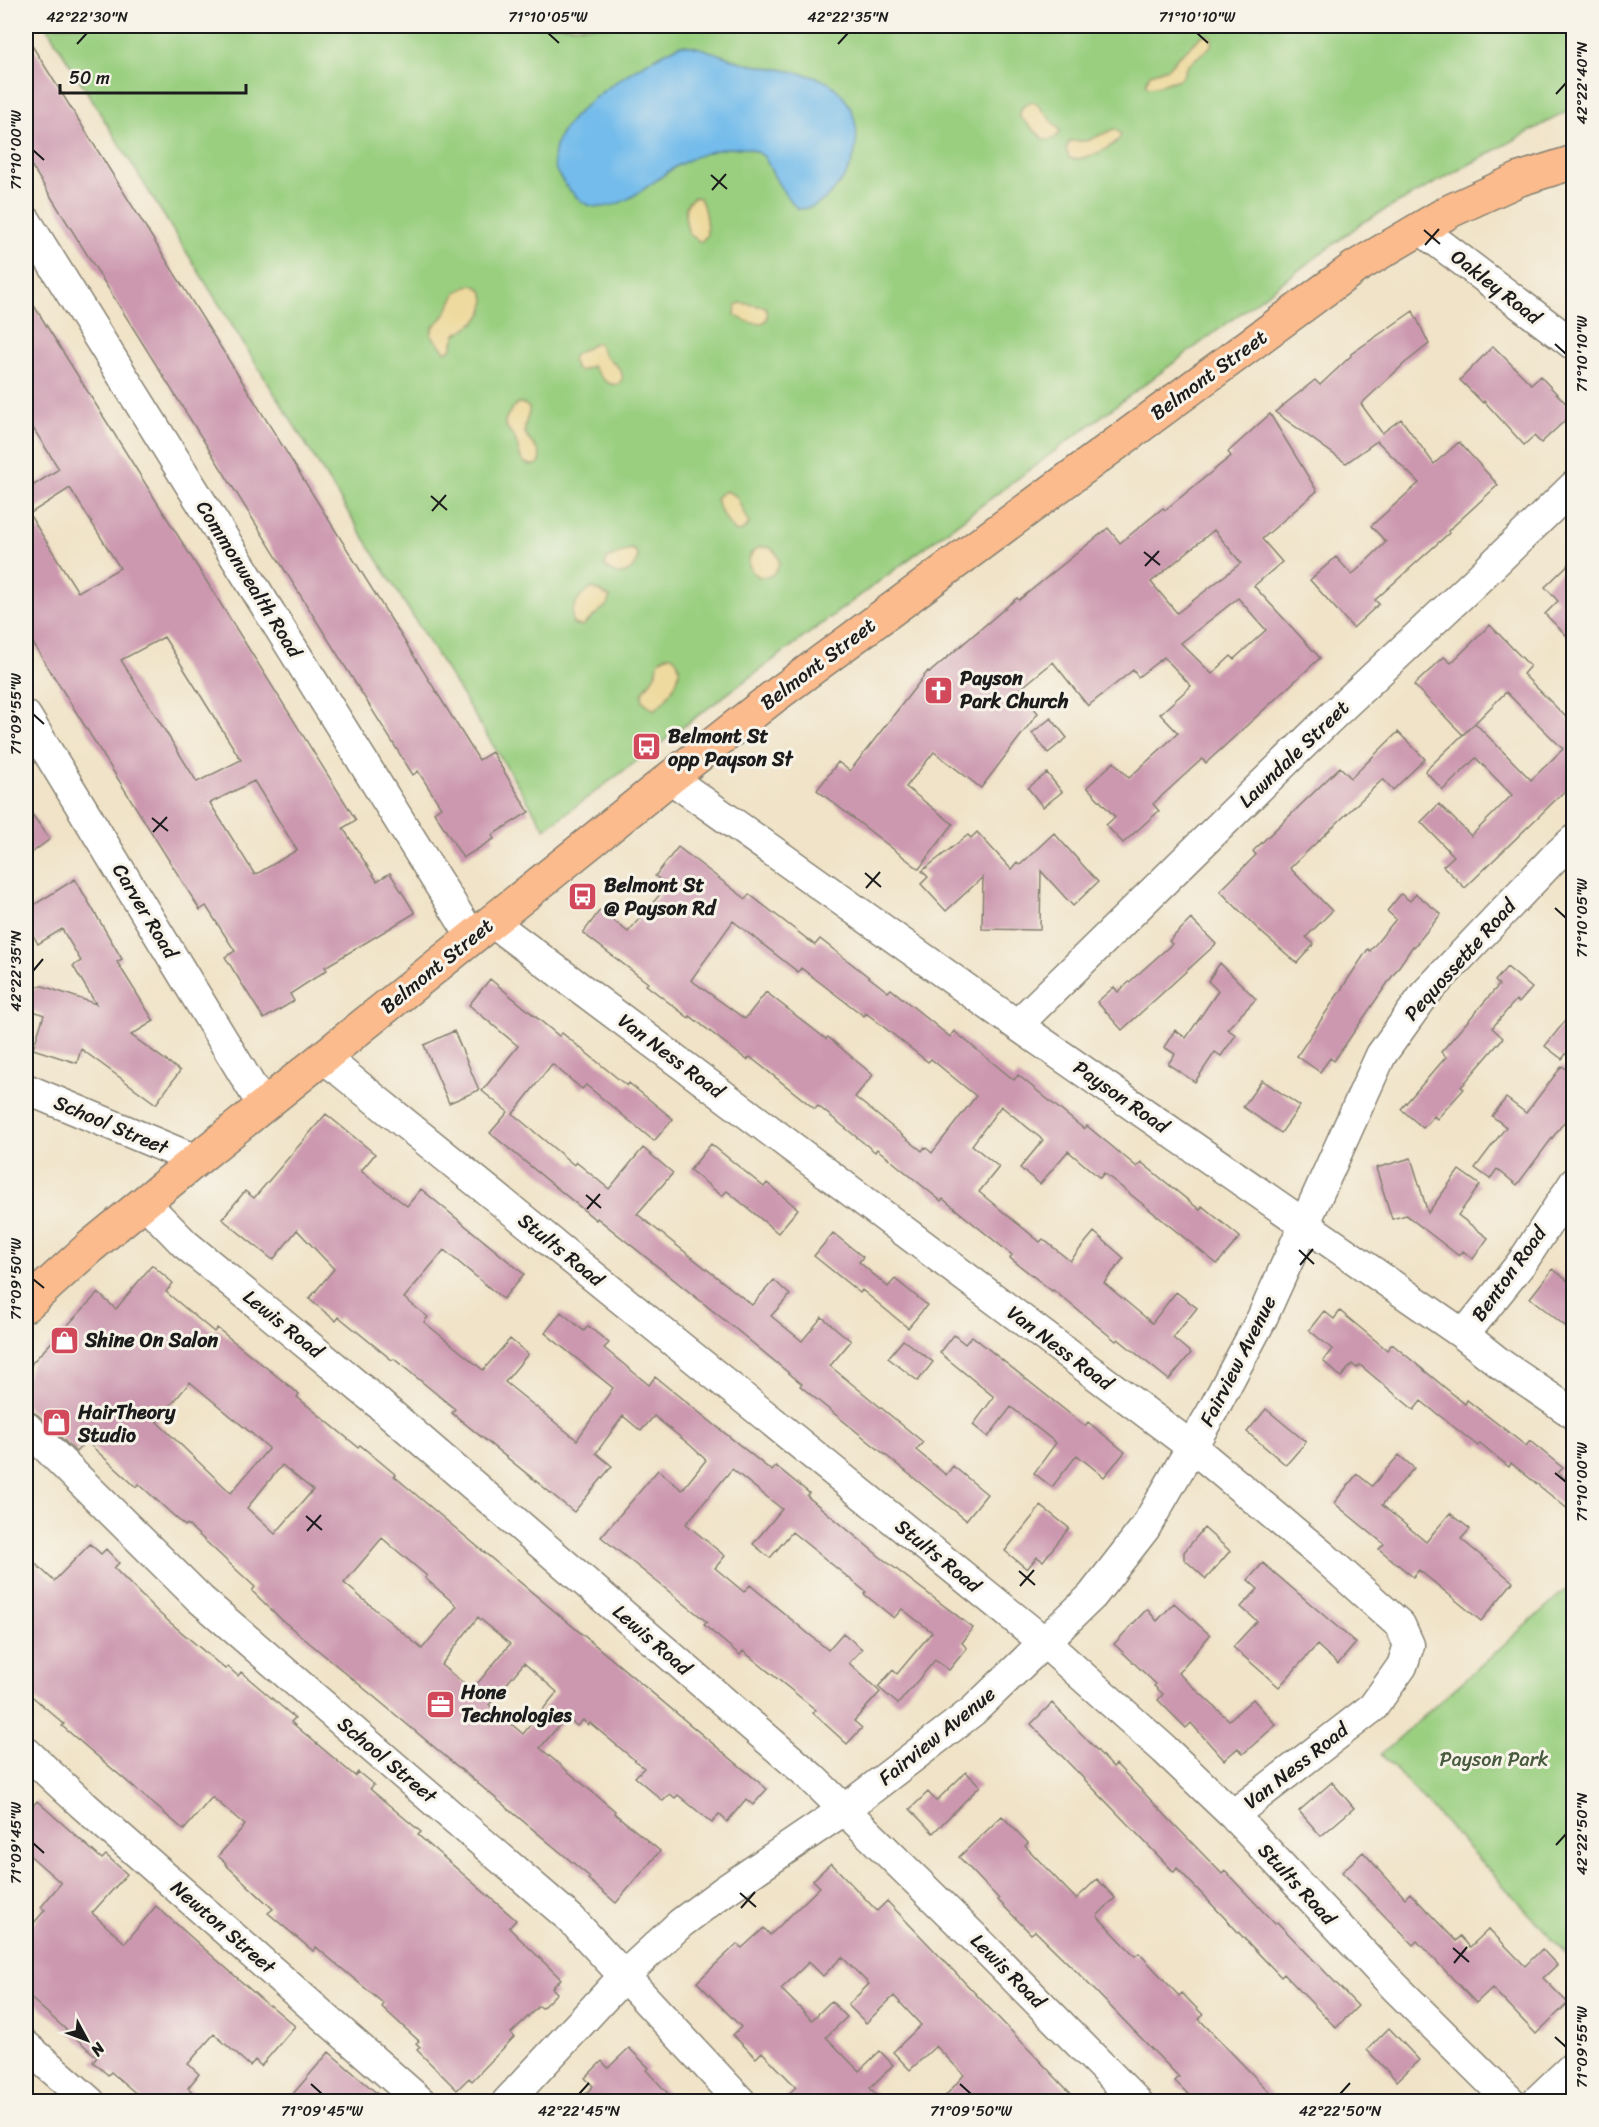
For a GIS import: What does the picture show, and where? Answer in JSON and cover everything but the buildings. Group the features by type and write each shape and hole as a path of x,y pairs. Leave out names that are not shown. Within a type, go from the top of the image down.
{"main road":[{"name":"Belmont Street","path":"26,1305 90,1247 196,1160 772,698 1354,268 1450,211 1520,179 1574,162"}],"street":[{"name":"Commonwealth Road","path":"26,221 482,930"},
{"name":"Oakley Road","path":"1419,228 1574,345"},
{"name":"Lawndale Street","path":"1017,1025 1329,719 1574,486"},
{"name":"Carver Road","path":"26,716 263,1106"},
{"name":"Payson Road","path":"670,778 1017,1025 1574,1414"},
{"name":"Pequossette Road","path":"1305,1225 1381,1055 1425,994 1546,865 1574,840"},
{"name":"Van Ness Road","path":"482,930 1192,1447 1323,1556 1400,1625 1409,1645 1402,1666 1373,1707 1233,1815"},
{"name":"Stults Road","path":"323,1057 1043,1641 1233,1815 1394,1986 1511,2102"},
{"name":"School Street","path":"26,1089 196,1160"},
{"name":"Benton Road","path":"1464,1335 1523,1261 1574,1183"},
{"name":"Lewis Road","path":"145,1203 185,1244 380,1405 845,1809 1137,2102"},
{"name":"Fairview Avenue","path":"507,2102 625,1975 681,1923 845,1809 973,1711 1092,1596 1145,1528 1192,1447 1262,1318 1305,1225"},
{"name":"School Street","path":"26,1427 200,1599 571,1919 741,2102"},
{"name":"Newton Street","path":"26,1752 421,2102"},
{"path":"26,2046 90,2102"},
{"path":"1536,2102 1574,2066"}],"green space":[{"path":"46,26 1573,26 1573,108 1365,221 545,829"},
{"name":"Payson Park","path":"1573,1583 1573,1961 1381,1754"}],"sand":[{"path":"1203,35 1212,38 1212,45 1187,66 1179,79 1147,87 1146,83 1150,74 1168,68"},
{"path":"1032,102 1037,104 1059,129 1060,133 1054,139 1045,140 1020,117 1023,107"},
{"path":"1114,129 1121,134 1119,139 1107,149 1090,156 1069,158 1066,149 1070,141 1087,141"},
{"path":"695,197 700,198 706,221 707,235 701,242 689,234 685,218 688,203"},
{"path":"470,285 481,290 485,299 483,310 475,322 456,334 451,349 446,352 431,335 433,327 444,316 457,292"},
{"path":"741,303 766,307 766,320 763,323 752,323 735,315 736,305"},
{"path":"598,343 605,356 621,371 622,378 619,383 615,385 607,382 592,366 580,371 576,369 572,360 574,355"},
{"path":"518,403 529,408 525,432 539,453 540,462 536,465 523,461 515,439 505,423 508,415"},
{"path":"726,491 736,496 749,524 741,532 732,528 717,503 716,499"},
{"path":"764,547 775,551 779,562 775,573 764,577 753,573 749,562 753,551"},
{"path":"630,549 638,555 630,570 620,574 610,571 605,566 607,559"},
{"path":"593,588 610,597 607,605 582,626 573,624 572,613 576,603 583,594"},
{"path":"666,656 672,656 677,662 678,677 665,699 654,710 643,701 642,694 655,675 659,661"}],"water":[{"path":"680,45 703,49 733,60 814,77 833,86 844,98 851,111 856,124 857,138 850,166 843,179 829,195 813,206 798,209 783,192 763,156 745,148 717,150 692,158 635,195 612,206 588,205 574,194 562,180 554,161 558,140 571,120 616,82 640,66"}],"place":[{"name":"Payson Park Church","path":"939,690"},
{"name":"Belmont St opp Payson St","path":"647,747"},
{"name":"Belmont St @ Payson Rd","path":"583,896"},
{"name":"Shine On Salon","path":"64,1340"},
{"name":"HairTheory Studio","path":"57,1423"},
{"name":"Hone Technologies","path":"440,1704"}]}
